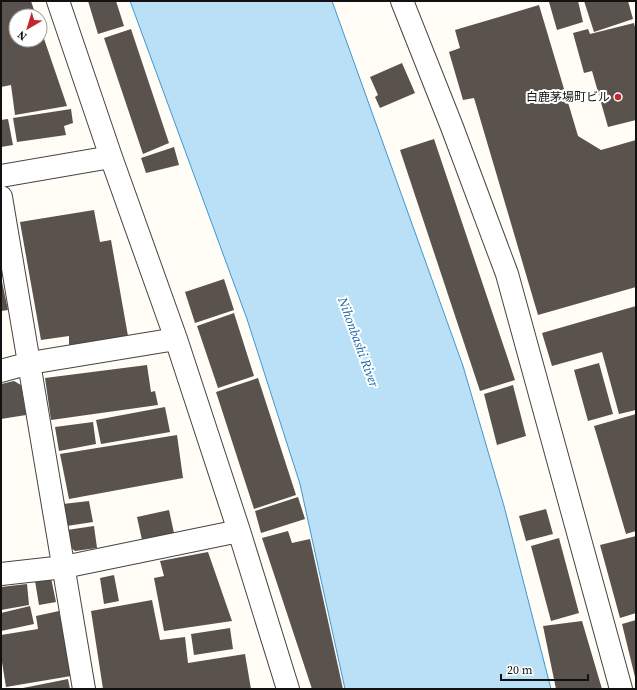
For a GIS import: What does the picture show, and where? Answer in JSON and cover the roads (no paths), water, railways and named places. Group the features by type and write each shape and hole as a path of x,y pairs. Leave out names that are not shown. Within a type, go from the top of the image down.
{"street":[{"path":"58,1 111,157 176,339 288,689"},
{"path":"402,1 452,127 507,274 621,689"},
{"path":"1,176 111,157"},
{"path":"1,197 84,689"},
{"path":"1,371 30,363 176,339"},
{"path":"1,574 64,567 238,531"}],"water":[{"name":"Nihonbashi River","path":"130,1 332,1 463,366 504,506 551,689 345,689 300,484 247,319"}],"place":[{"name":"白鹿茅場町ビル","path":"618,97"}]}
